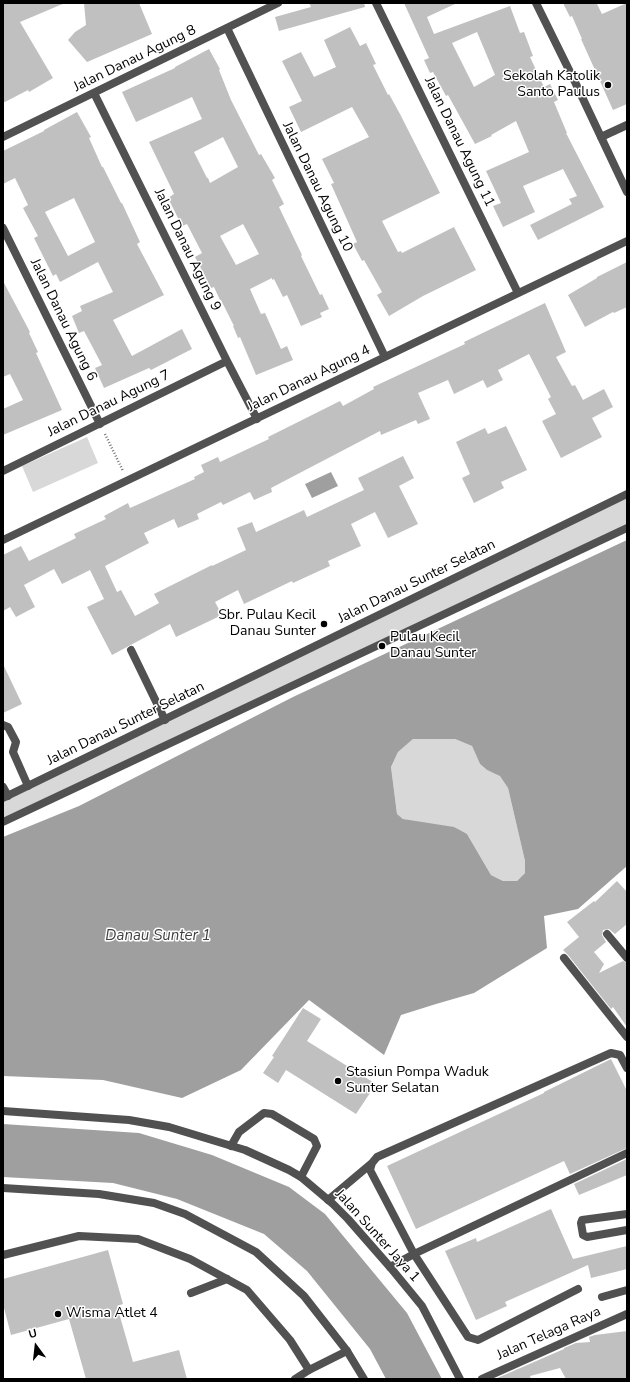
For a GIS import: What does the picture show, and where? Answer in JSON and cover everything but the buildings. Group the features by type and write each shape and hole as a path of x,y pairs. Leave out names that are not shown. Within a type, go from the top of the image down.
{"street":[{"name":"Jalan Danau Agung 8","path":"3,138 278,3"},
{"name":"Jalan Danau Agung 11","path":"376,3 518,293"},
{"path":"536,3 627,192"},
{"name":"Jalan Danau Agung 10","path":"226,28 385,357"},
{"name":"Jalan Danau Agung 9","path":"94,93 257,419"},
{"path":"601,137 627,125"},
{"name":"Jalan Danau Agung 6","path":"3,228 100,424"},
{"name":"Jalan Danau Agung 4","path":"3,540 627,241"},
{"name":"Jalan Danau Agung 7","path":"3,471 227,361"},
{"name":"Jalan Danau Sunter Selatan","path":"5,797 627,494"},
{"path":"3,822 627,528"},
{"path":"131,650 165,720"},
{"path":"3,725 8,727 16,742 13,752 28,786"},
{"path":"3,787 5,797"},
{"path":"607,934 627,958"},
{"path":"564,958 627,1037"},
{"path":"328,1200 372,1163 376,1157 611,1053 620,1055 627,1068"},
{"name":"Jalan Sunter Jaya 1","path":"3,1111 129,1120 170,1127 245,1150 301,1177 348,1219 422,1306 460,1379"},
{"path":"231,1146 239,1132 264,1113 272,1114 314,1139 317,1146 301,1177"},
{"path":"390,1267 414,1254 627,1153"},
{"path":"372,1163 370,1170 414,1254 468,1337 478,1340 578,1289"},
{"path":"3,1188 99,1194 154,1203 185,1214 256,1252 304,1296 347,1352 364,1379"},
{"path":"627,1214 582,1220 581,1223 583,1235 587,1238 627,1230"},
{"path":"3,1255 80,1236 138,1240 190,1259 247,1290 290,1340 309,1370"},
{"path":"191,1293 227,1279"},
{"path":"602,1296 627,1290"},
{"name":"Jalan Telaga Raya","path":"482,1379 627,1314"},
{"path":"295,1379 309,1370 347,1352"}],"path":[{"path":"100,424 128,480"}],"shaded area":[{"path":"87,437 98,463 33,492 22,466"},
{"path":"627,494 627,528 3,822 3,798"},
{"path":"413,739 455,739 472,746 480,764 487,770 500,775 508,788 525,861 525,873 517,881 503,881 491,875 467,834 403,819 397,814 391,767 398,752"}],"water":[{"path":"331,472 338,486 312,498 305,484"},
{"name":"Danau Sunter 1","path":"627,540 627,866 578,909 544,916 547,948 474,993 401,1015 384,1055 309,1000 241,1070 182,1098 103,1080 3,1076 3,837 79,806 293,697","holes":["413,739 455,739 472,746 480,764 487,770 500,776 508,788 525,861 525,873 517,881 503,881 491,875 467,834 454,827 403,819 397,814 391,767 398,752"]},
{"path":"3,1124 139,1133 212,1155 289,1187 325,1214 407,1313 442,1379 386,1379 370,1349 307,1271 264,1234 177,1199 113,1183 3,1177"}],"place":[{"name":"Sekolah Katolik Santo Paulus","path":"608,85"},
{"name":"Sbr. Pulau Kecil Danau Sunter","path":"324,624"},
{"name":"Pulau Kecil Danau Sunter","path":"382,646"},
{"name":"Stasiun Pompa Waduk Sunter Selatan","path":"338,1081"},
{"name":"Wisma Atlet 4","path":"58,1314"}]}
